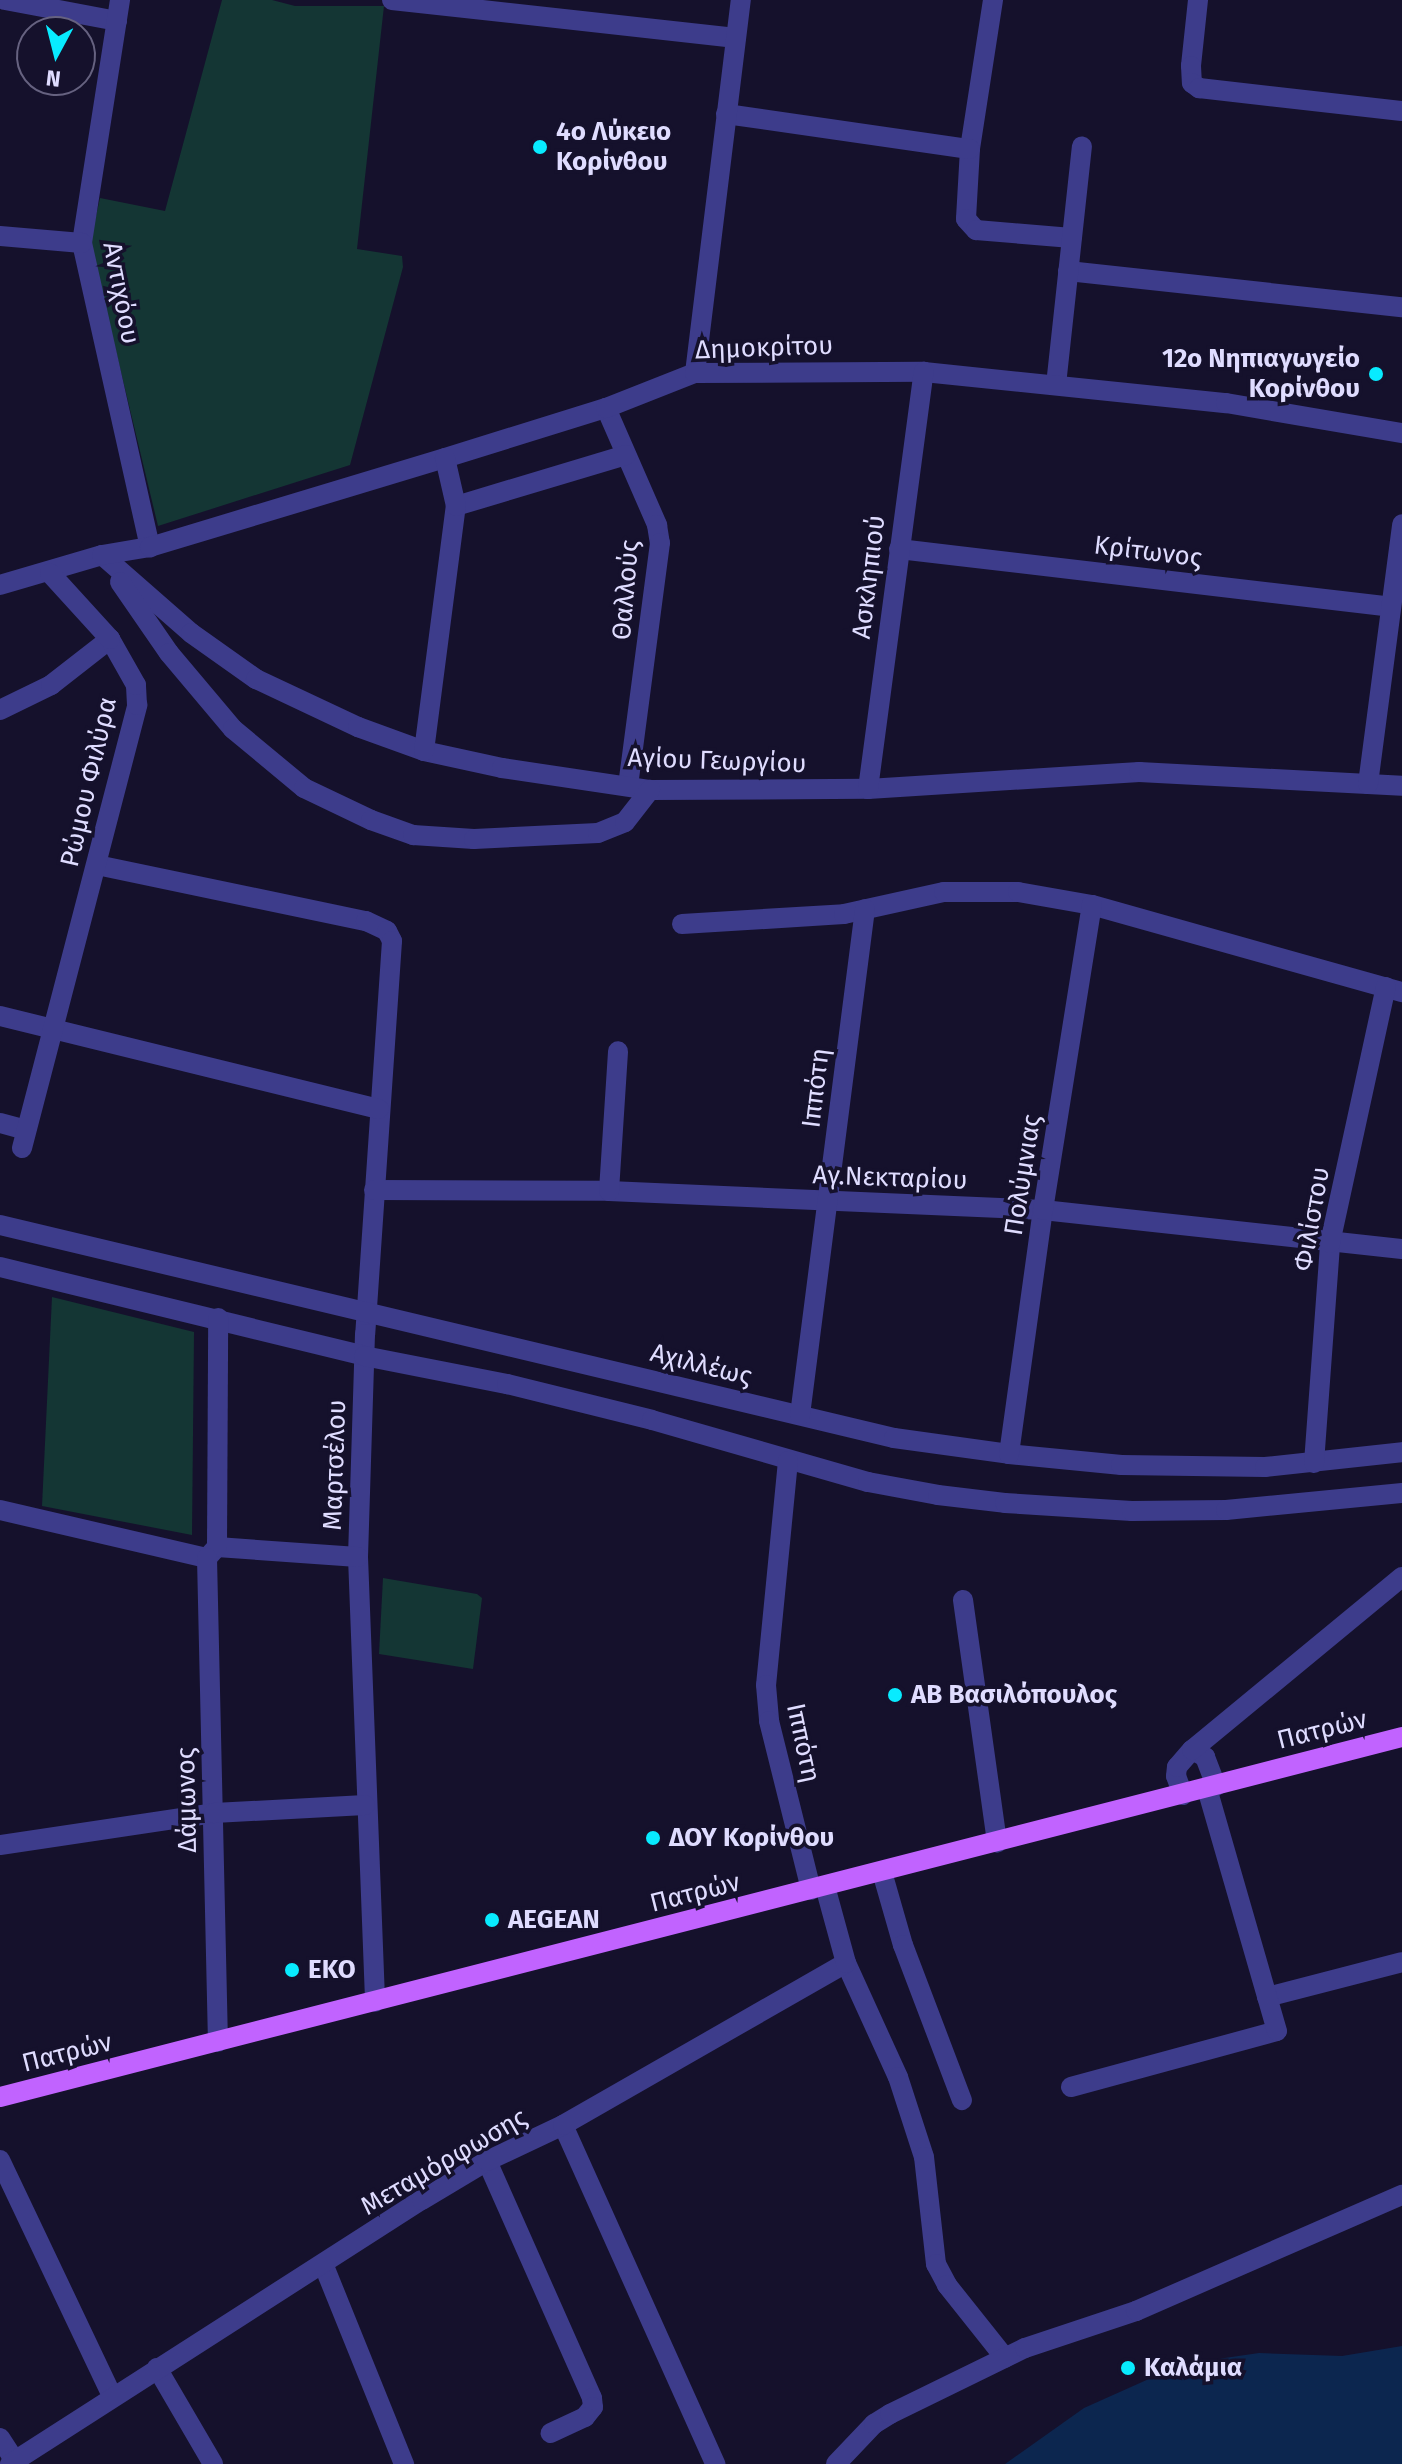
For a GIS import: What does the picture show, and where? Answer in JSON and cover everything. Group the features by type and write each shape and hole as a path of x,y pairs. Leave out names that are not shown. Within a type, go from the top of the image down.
{"main road":[{"name":"Πατρών","path":"0,2097 1402,1737"}],"street":[{"path":"5,0 117,21"},
{"name":"Αντιχόου","path":"120,0 82,243 150,547"},
{"path":"392,0 736,38"},
{"path":"695,373 741,0"},
{"path":"993,0 970,149 966,210 970,225 976,230 1072,238"},
{"path":"1198,0 1192,83 1208,91 1402,111"},
{"path":"726,114 970,149"},
{"path":"1056,385 1082,146"},
{"path":"0,236 82,243"},
{"path":"1068,271 1402,307"},
{"name":"Δημοκρίτου","path":"102,555 150,547 445,458 606,408 695,373 924,372 1226,403 1402,433"},
{"name":"Ασκληπιού","path":"868,789 924,372"},
{"name":"Θαλλούς","path":"606,408 657,525 660,543 628,786"},
{"path":"456,506 626,455"},
{"path":"424,751 456,506 445,458"},
{"path":"1368,784 1402,524"},
{"name":"Κρίτωνος","path":"899,549 1391,607"},
{"path":"0,585 50,573 102,555 169,653 233,729 304,788 371,820 413,835 474,839 598,833 625,822 650,790"},
{"name":"Αγίου Γεωργίου","path":"102,555 191,633 256,679 358,727 424,751 502,768 650,790 868,789 1139,772 1402,786"},
{"name":"Ρώμου Φιλύρα","path":"0,1123 24,1139 137,705 136,685 110,639 50,573"},
{"path":"0,710 51,685 110,639"},
{"name":"Μαρτσέλου","path":"97,865 366,921 387,931 394,951 379,1109 366,1311 358,1557 365,1805 375,2002"},
{"path":"682,924 844,914 944,892 1018,892 1092,905 1394,989"},
{"name":"Πολύμνιας","path":"1009,1454 1043,1210 1092,905"},
{"name":"Ιππότη","path":"800,1415 865,909"},
{"name":"Φιλίστου","path":"1314,1463 1330,1243 1394,989"},
{"path":"0,1016 379,1109"},
{"path":"609,1191 618,1051"},
{"name":"Αγ.Νεκταρίου","path":"374,1190 609,1191 1043,1210 1402,1249"},
{"name":"Αχιλλέως","path":"0,1225 894,1438 1121,1465 1265,1467 1402,1452"},
{"path":"0,1267 364,1356 507,1384 652,1420 868,1482 938,1495 1068,1508 1226,1510 1402,1493"},
{"name":"Δάμωνος","path":"218,1318 212,1552 218,2042"},
{"name":"Ιππότη","path":"788,1461 766,1685 769,1721 818,1888"},
{"path":"0,1510 212,1552 358,1557"},
{"path":"1183,1795 1176,1776 1177,1767 1192,1750 1402,1577"},
{"path":"963,1600 997,1843"},
{"path":"1071,2087 1277,2031 1205,1757 1192,1750"},
{"path":"0,1845 214,1813 365,1805"},
{"path":"882,1872 903,1945 962,2100"},
{"path":"818,1888 846,1963 898,2077 924,2157 936,2264 947,2285 1005,2358"},
{"path":"1267,1997 1402,1962"},
{"name":"Μεταμόρφωσης","path":"14,2463 112,2396 324,2266 487,2161 563,2125 846,1963"},
{"path":"563,2125 715,2464"},
{"path":"0,2160 112,2396"},
{"path":"487,2161 592,2398 593,2407 585,2417 551,2433"},
{"path":"836,2464 874,2424 1005,2358 1136,2311 1402,2195"},
{"path":"324,2266 404,2464"},
{"path":"157,2368 213,2464"},
{"path":"0,2438 14,2463"}],"green space":[{"path":"222,0 272,0 295,6 384,6 357,249 402,256 403,267 350,465 158,526 90,243 100,198 165,211"},
{"path":"52,1297 194,1332 192,1535 42,1506"},
{"path":"383,1578 477,1594 482,1598 473,1669 379,1654"}],"water":[{"path":"1402,2346 1402,2464 1005,2464 1084,2408 1160,2374 1197,2362 1259,2353 1342,2356"}],"place":[{"name":"4ο Λύκειο Κορίνθου","path":"540,147"},
{"name":"12ο Νηπιαγωγείο Κορίνθου","path":"1376,374"},
{"name":"ΑΒ Βασιλόπουλος","path":"895,1695"},
{"name":"ΔΟΥ Κορίνθου","path":"653,1838"},
{"name":"AEGEAN","path":"492,1920"},
{"name":"EKO","path":"292,1970"},
{"name":"Καλάμια","path":"1128,2368"}]}
